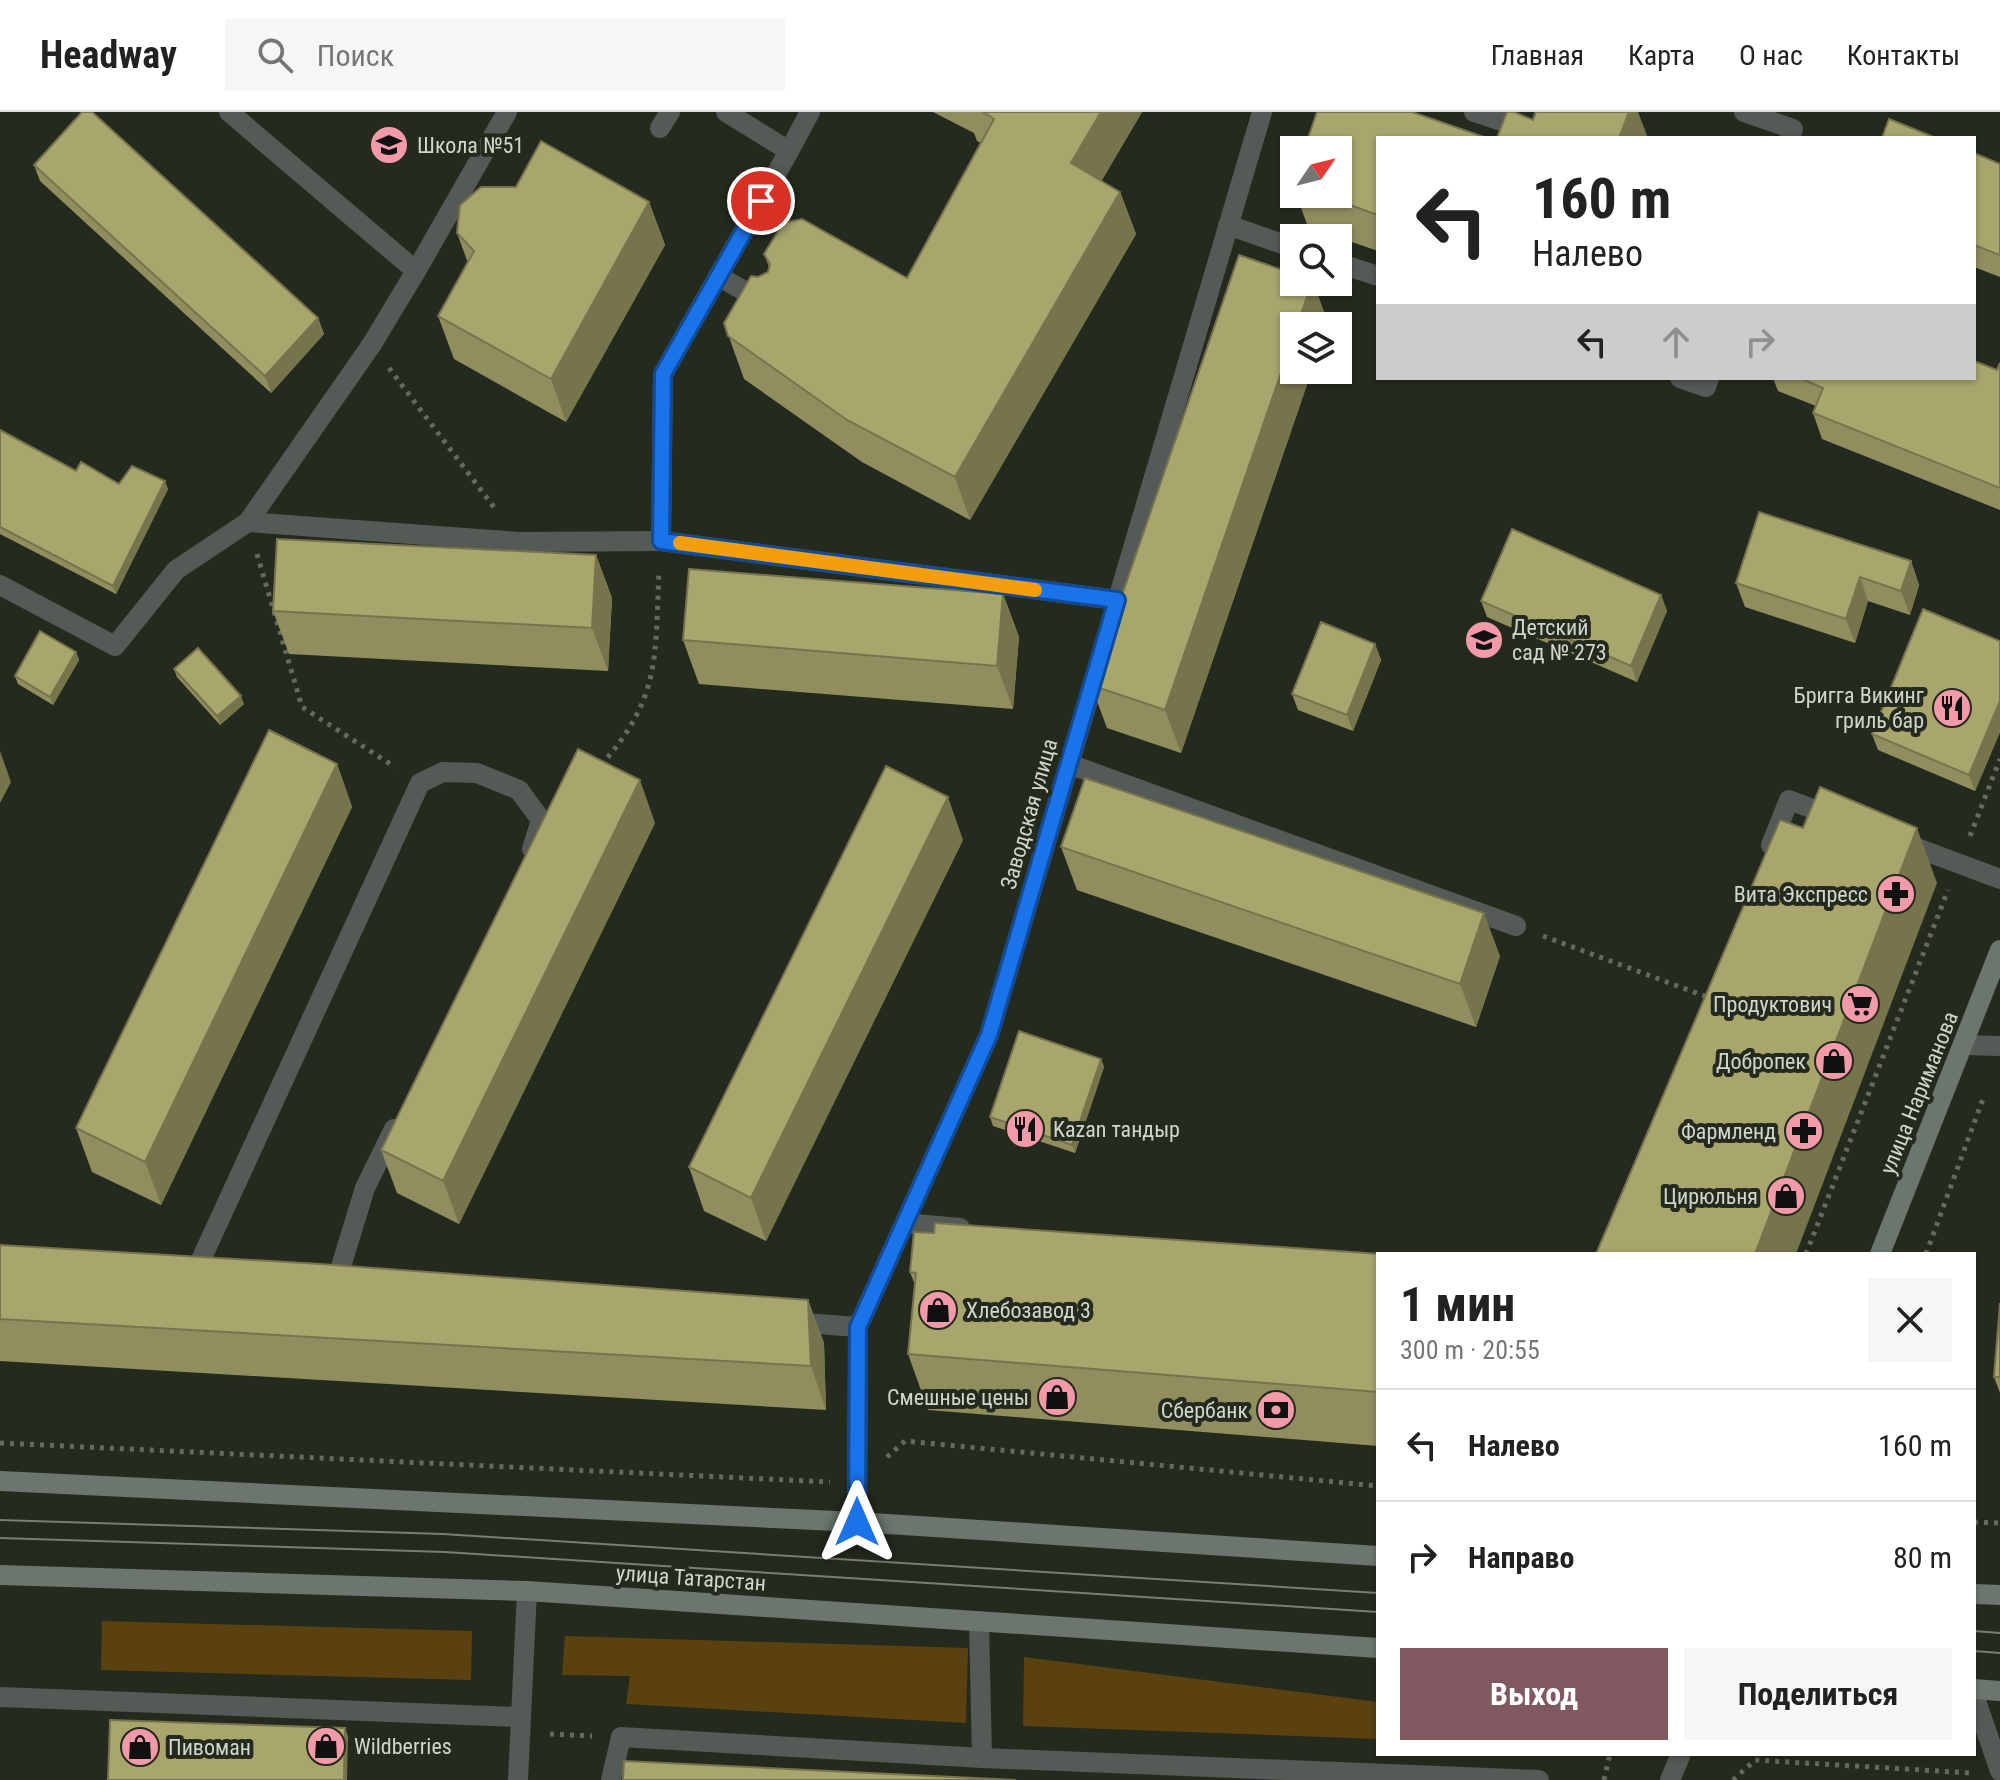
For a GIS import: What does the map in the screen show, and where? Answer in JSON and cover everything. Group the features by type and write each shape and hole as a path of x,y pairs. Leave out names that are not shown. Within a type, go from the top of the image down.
{"main road":[{"name":"улица Нариманова","path":"1881,1252 2000,950"},
{"path":"0,1481 857,1522 1376,1556"},
{"name":"улица Татарстан","path":"0,1575 527,1591 1376,1648"},
{"path":"1976,1594 2000,1595"},
{"path":"1976,1692 2000,1691"}],"street":[{"path":"229,112 416,271"},
{"path":"0,585 115,646 176,570 248,522 372,344 507,112"},
{"path":"726,112 789,151"},
{"path":"661,541 663,374 810,112"},
{"name":"Заводская улица","path":"857,1522 858,1327 989,1035 1262,112"},
{"path":"1474,112 1538,133 1545,112"},
{"path":"1744,112 1793,129 1791,136"},
{"path":"1228,225 1280,243"},
{"path":"1352,268 1376,275"},
{"path":"718,276 773,307"},
{"path":"1686,380 1706,387 1708,380"},
{"path":"248,522 519,542 661,541 1117,600"},
{"path":"1069,764 1516,926"},
{"path":"195,1275 420,783 443,772 477,773 519,790 541,820 524,865"},
{"path":"1761,871 1789,800 1860,826"},
{"path":"1888,837 2000,879"},
{"path":"1964,1045 2000,1046"},
{"path":"335,1286 365,1188 407,1103"},
{"path":"905,1223 984,1230"},
{"path":"763,1320 858,1327"},
{"path":"518,1780 527,1591"},
{"path":"979,1622 982,1758"},
{"path":"0,1697 519,1724"},
{"path":"1976,1701 1992,1772"},
{"path":"611,1780 621,1737 982,1758 1539,1780"},
{"path":"1670,1780 1680,1756"}],"path":[{"path":"372,344 519,542"},
{"path":"248,522 302,707 420,783"},
{"path":"592,774 634,726 655,669 661,541"},
{"path":"1807,1252 2000,759"},
{"path":"1516,926 1711,999"},
{"path":"1927,1252 1984,1096"},
{"path":"0,1443 857,1483 905,1441 1376,1486"},
{"path":"1976,1522 2000,1523"},
{"path":"519,1724 621,1737"},
{"path":"1604,1780 1610,1756"},
{"path":"1733,1780 1755,1757 1992,1772"}],"shaded area":[{"path":"102,1621 472,1631 471,1680 101,1670"},
{"path":"565,1636 968,1648 966,1723 626,1704 630,1676 562,1675"},
{"path":"1024,1657 1376,1702 1376,1739 1023,1726"}],"building":[{"path":"82,112 92,112 318,318 265,376 34,165"},
{"path":"983,112 1101,112 1071,163 1120,192 955,477 847,420 728,336 724,323 751,276 758,277 768,272 770,264 764,254 783,223 802,219 907,278 994,119"},
{"path":"1317,112 1412,112 1481,136 1376,136 1376,214 1352,206 1352,136 1309,136"},
{"path":"1507,112 1533,120 1536,112 1629,112 1620,136 1498,136"},
{"path":"1889,119 1931,136 1883,136"},
{"path":"541,141 649,202 551,379 438,316 474,251 457,233 460,205 481,187 516,187"},
{"path":"1976,154 2000,164 2000,255 1976,246"},
{"path":"1239,255 1280,269 1280,296 1307,296 1302,312 1280,312 1280,376 1165,710 1091,685"},
{"path":"1976,362 1997,370 2000,363 2000,488 1813,413 1823,388 1805,380 1976,380"},
{"path":"0,430 76,471 81,462 119,484 132,466 165,481 113,586 0,527"},
{"path":"1759,512 1911,561 1901,591 1860,577 1846,619 1736,583"},
{"path":"1512,529 1661,595 1631,666 1481,601"},
{"path":"277,539 596,555 592,628 273,611"},
{"path":"689,569 1003,594 997,666 683,640"},
{"path":"1923,609 2000,641 2000,701 1969,775 1872,734"},
{"path":"1321,622 1375,644 1347,715 1292,694"},
{"path":"40,631 76,652 50,697 15,676"},
{"path":"198,648 241,696 217,716 174,669"},
{"path":"269,730 337,764 145,1162 76,1128"},
{"path":"578,749 640,780 443,1181 381,1150"},
{"path":"886,766 948,797 751,1198 689,1167"},
{"path":"1085,778 1484,913 1460,984 1061,847"},
{"path":"1820,787 1917,828 1756,1252 1597,1252 1780,820 1803,828"},
{"path":"1019,1031 1101,1059 1072,1145 990,1117"},
{"path":"935,1223 1376,1254 1376,1392 908,1354 916,1273 910,1272 914,1232 934,1233"},
{"path":"0,1245 320,1264 808,1300 811,1366 0,1319"},
{"path":"2000,1303 2000,1377 1994,1377"},
{"path":"110,1720 345,1728 344,1780 108,1780"},
{"path":"624,1761 1016,1780 623,1780"}],"tram line":[{"path":"0,1520 443,1534 1376,1593"},
{"path":"0,1538 445,1552 1376,1612"},
{"path":"1976,1631 2000,1633"},
{"path":"1976,1651 2000,1653"}],"slow traffic":[{"path":"680,543 1035,590"}],"place":[{"name":"Школа №51","path":"389,145"},
{"name":"Детский сад № 273","path":"1484,640"},
{"name":"Бригга Викинг гриль бар","path":"1952,708"},
{"name":"Вита Экспресс","path":"1896,894"},
{"name":"Продуктович","path":"1860,1004"},
{"name":"Добропек","path":"1834,1061"},
{"name":"Kazan тандыр","path":"1025,1129"},
{"name":"Фармленд","path":"1804,1131"},
{"name":"Цирюльня","path":"1786,1196"},
{"name":"Хлебозавод 3","path":"938,1310"},
{"name":"Смешные цены","path":"1057,1397"},
{"name":"Сбербанк","path":"1276,1410"},
{"name":"Wildberries","path":"326,1746"},
{"name":"Пивоман","path":"140,1747"}],"route":[{"path":"761,201 663,374 661,541 1117,600 989,1035 858,1327 857,1522"}]}
